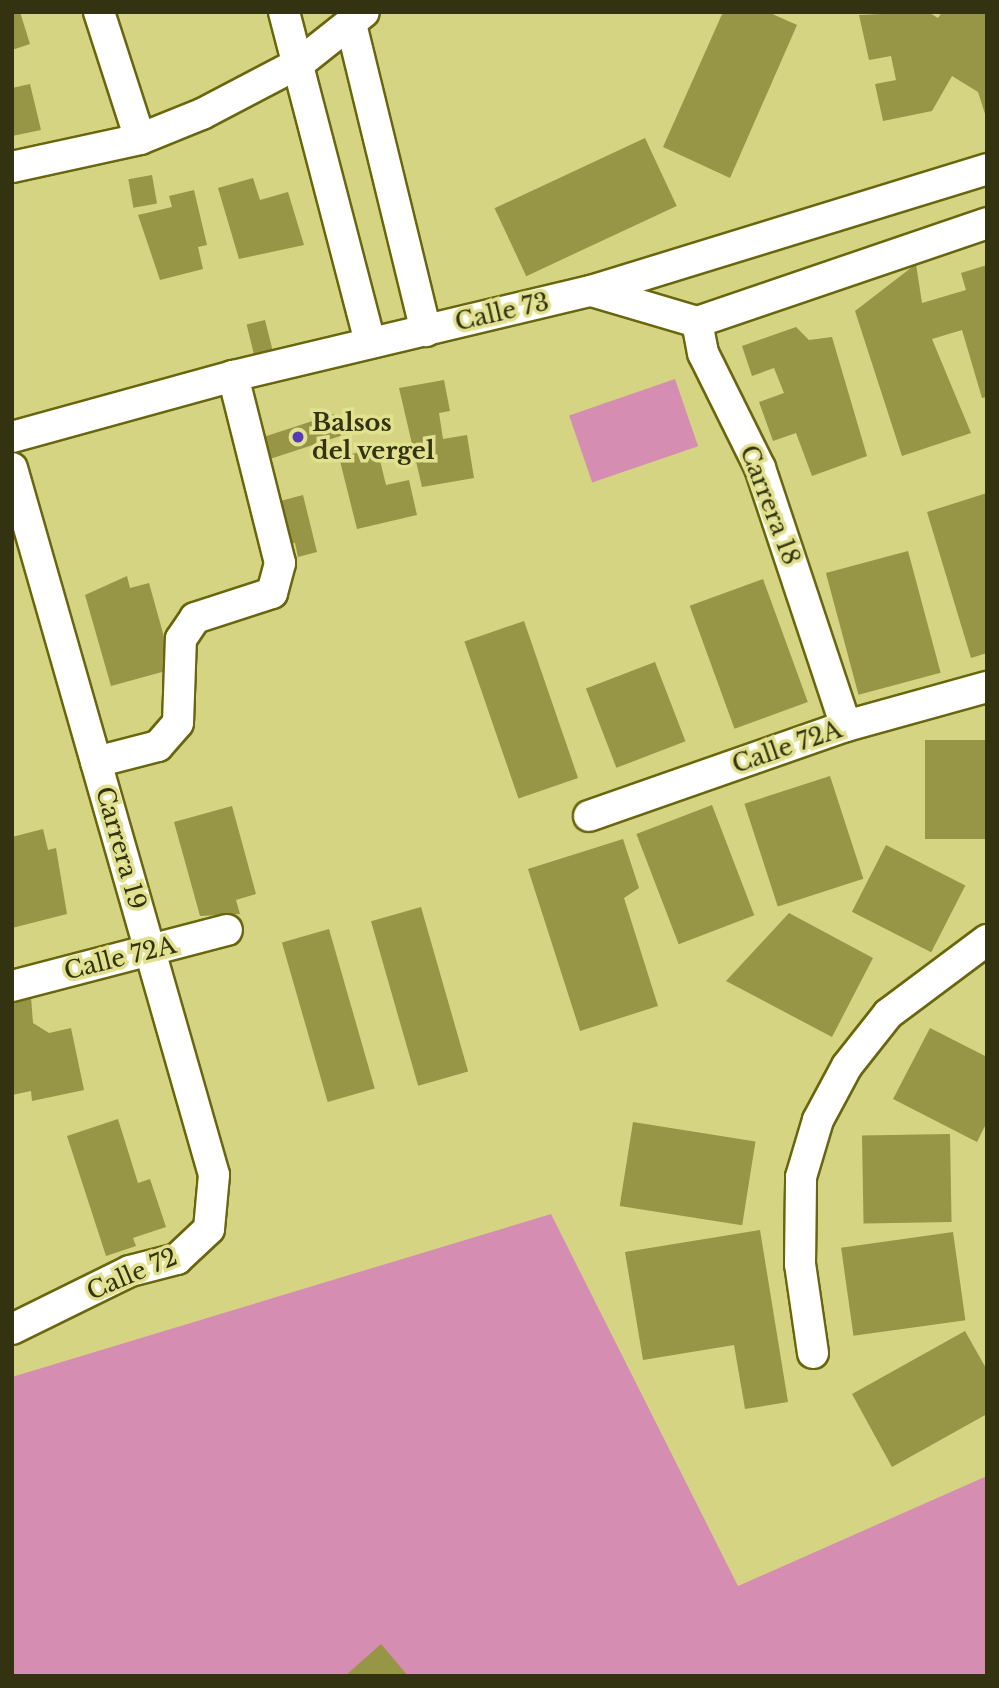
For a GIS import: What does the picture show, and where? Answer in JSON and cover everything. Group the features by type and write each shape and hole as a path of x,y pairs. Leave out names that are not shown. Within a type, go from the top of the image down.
{"street":[{"path":"99,12 140,139"},
{"path":"284,12 301,62 370,344"},
{"path":"12,167 140,139 301,62 358,20 426,331"},
{"name":"Calle 73","path":"12,437 233,376 592,291 987,169"},
{"path":"592,291 663,307 697,322 987,223"},
{"name":"Carrera 18","path":"697,322 703,353 760,468 846,726"},
{"path":"96,762 158,746 178,723 181,639 195,618 272,593 280,563 233,376"},
{"name":"Carrera 19","path":"12,468 214,1175 209,1229"},
{"name":"Calle 72A","path":"589,816 846,726 987,687"},
{"name":"Calle 72A","path":"12,986 227,930"},
{"path":"813,1353 800,1265 801,1177 818,1120 847,1066 888,1014 987,940"},
{"name":"Calle 72","path":"12,1329 130,1270 177,1259 209,1229"}],"shaded area":[{"path":"675,379 698,446 592,483 569,415"},
{"path":"551,1214 738,1586 987,1476 987,1676 12,1676 12,1377"}],"building":[{"path":"12,12 20,12 30,44 12,50"},
{"path":"723,12 768,12 797,25 730,178 663,147"},
{"path":"928,12 938,18 942,12 987,12 987,120 978,92 952,76 932,111 883,121 875,84 896,80 891,56 869,60 859,15"},
{"path":"30,84 41,130 12,136 12,88"},
{"path":"645,138 677,206 526,276 495,208"},
{"path":"152,175 157,204 133,208 128,179"},
{"path":"253,178 260,200 288,192 304,245 239,259 218,188"},
{"path":"194,190 207,245 198,247 203,269 160,280 138,215 172,207 169,196"},
{"path":"916,264 922,303 966,290 961,273 987,265 987,397 982,398 962,330 932,339 971,433 902,456 855,311"},
{"path":"265,320 273,351 254,356 247,325"},
{"path":"796,327 809,340 832,337 867,456 812,476 796,433 773,441 759,402 784,393 774,368 752,376 742,346"},
{"path":"444,380 450,411 439,413 443,439 467,435 474,478 422,487 399,388"},
{"name":"Balsos del vergel","path":"334,414 341,436 262,462 255,440"},
{"path":"377,448 386,485 409,480 417,515 357,529 339,457"},
{"path":"987,493 987,653 971,658 927,512"},
{"path":"303,495 317,552 298,557 295,543 279,546 269,504"},
{"path":"908,551 941,673 859,695 826,573"},
{"path":"127,576 130,588 149,583 173,669 111,686 85,595"},
{"path":"763,579 808,702 735,729 690,606"},
{"path":"524,621 578,778 518,798 464,642"},
{"path":"655,662 685,741 616,768 586,689"},
{"path":"925,740 987,740 987,839 925,839"},
{"path":"830,776 863,879 778,907 744,804"},
{"path":"712,805 754,915 679,944 636,834"},
{"path":"232,806 256,894 236,900 240,914 200,916 174,822"},
{"path":"43,829 48,850 56,848 67,914 12,928 12,837"},
{"path":"623,839 639,888 624,898 658,1006 580,1031 528,869"},
{"path":"886,845 965,885 931,952 852,912"},
{"path":"421,907 468,1071 418,1086 371,921"},
{"path":"789,913 873,958 832,1037 726,981"},
{"path":"329,929 375,1089 328,1102 282,943"},
{"path":"12,991 15,1000 31,997 33,1023 49,1033 71,1028 84,1090 32,1101 31,1091 12,1095"},
{"path":"930,1028 987,1057 987,1122 977,1142 893,1099"},
{"path":"118,1119 138,1183 150,1179 166,1227 133,1238 136,1246 106,1256 67,1136"},
{"path":"633,1122 755,1141 742,1225 620,1206"},
{"path":"950,1134 952,1222 864,1224 862,1136"},
{"path":"760,1230 788,1402 745,1409 734,1345 643,1360 625,1252"},
{"path":"953,1232 965,1320 853,1336 841,1248"},
{"path":"965,1331 987,1370 987,1414 892,1467 852,1394"},
{"path":"381,1644 408,1676 345,1676"}],"place":[{"name":"Balsos del vergel","path":"298,437"}]}
